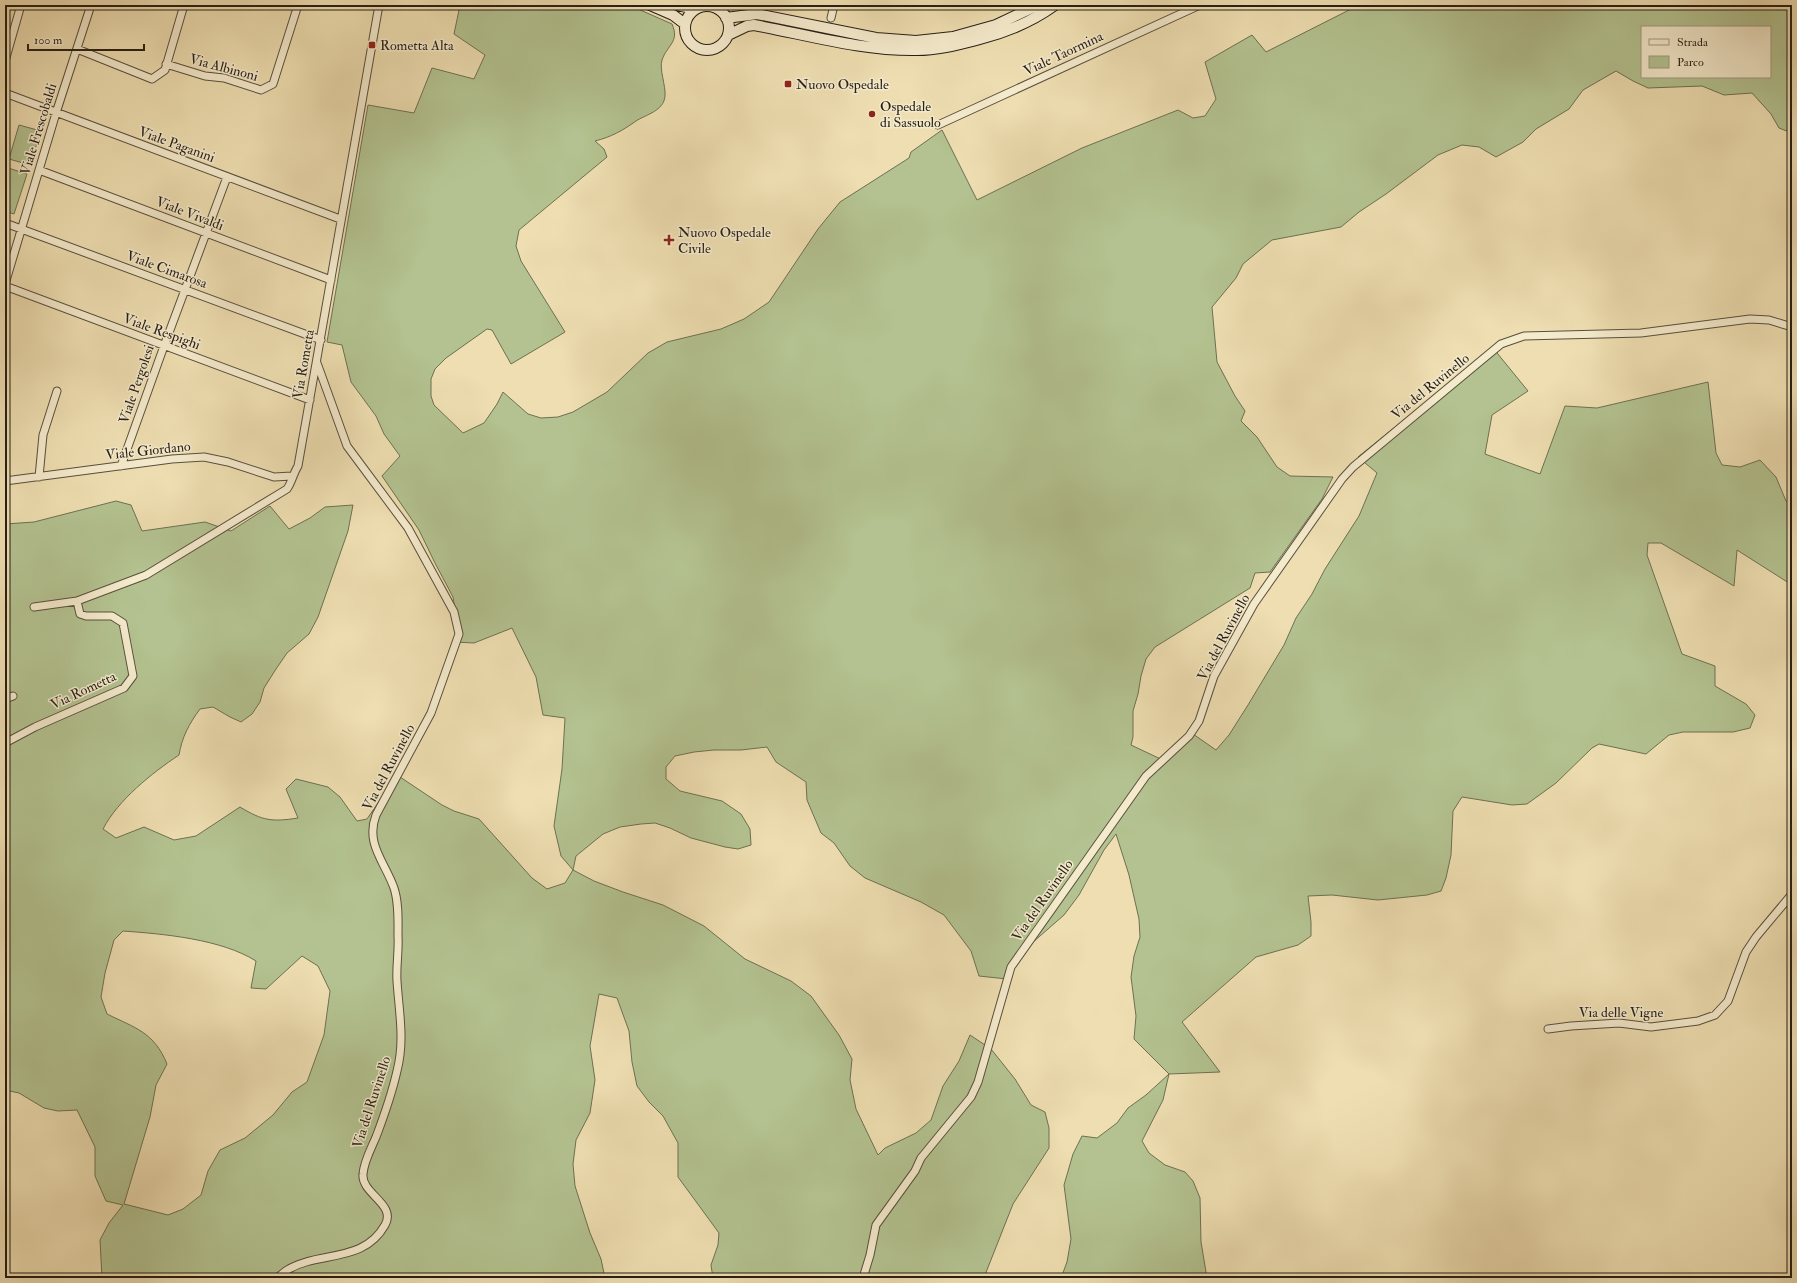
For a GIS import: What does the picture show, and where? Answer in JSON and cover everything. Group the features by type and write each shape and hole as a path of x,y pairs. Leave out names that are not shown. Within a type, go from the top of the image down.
{"main road":[{"path":"650,5 673,15 685,24"},
{"path":"677,5 696,9"},
{"path":"726,18 757,14 876,38 916,40 953,36 996,25 1038,5"},
{"path":"728,35 747,26 754,25 875,48 928,50 955,46 1002,33 1044,13 1055,5"},
{"path":"704,6 713,7 721,11 726,18 729,26 726,40 713,50 703,50 694,46 688,39 685,31 685,24 691,13 696,9 704,6"}],"street":[{"path":"5,61 22,5"},
{"name":"Viale Frescobaldi","path":"5,285 56,113 91,5"},
{"path":"77,49 152,79 165,70 184,5"},
{"name":"Via Albinoni","path":"166,64 205,76 224,78 261,90 273,84 298,5"},
{"name":"Via Rometta","path":"34,607 77,601 146,575 287,490 292,482 292,476 298,466 317,364 340,219 379,5"},
{"path":"831,18 834,5"},
{"name":"Viale Taormina","path":"938,125 1200,5"},
{"name":"Viale Paganini","path":"5,93 340,219"},
{"name":"Viale Vivaldi","path":"40,170 331,280"},
{"name":"Viale Pergolesi","path":"121,466 227,176"},
{"name":"Viale Cimarosa","path":"5,223 321,340"},
{"name":"Viale Respighi","path":"5,285 310,400"},
{"name":"Via del Ruvinello","path":"863,1278 870,1255 876,1225 915,1171 921,1158 972,1097 978,1082 1011,967 1146,776 1189,736 1196,726 1214,676 1254,604 1342,478 1353,467 1502,344 1524,336 1641,333 1750,319 1770,320 1792,327"},
{"name":"Via del Ruvinello","path":"277,1278 290,1269 307,1262 350,1253 360,1248 372,1240 385,1225 388,1217 386,1208 368,1190 363,1176 365,1163 376,1136 397,1072 402,1042 397,981 398,938 396,902 394,888 375,847 372,834 372,825 431,712 458,634 454,612 408,528 347,446 317,364"},
{"path":"39,477 43,435 57,391"},
{"name":"Viale Giordano","path":"5,481 172,459 204,457 228,462 274,477 292,476"},
{"name":"Via Rometta","path":"5,743 35,727 124,688 133,676 123,623 112,616 86,616 80,614 77,601"},
{"path":"5,699 13,696"},
{"name":"Via delle Vigne","path":"1548,1029 1619,1023 1651,1027 1698,1022 1715,1015 1728,1000 1746,952 1756,937 1792,894"}],"green space":[{"path":"444,5 629,5 672,24 675,35 672,43 664,55 661,64 665,96 664,101 658,109 621,131 595,141 604,149 607,157 519,230 516,246 521,261 565,332 511,364 492,330 487,329 446,358 435,369 431,379 431,396 434,405 463,433 484,423 503,392 528,414 541,418 558,417 573,412 607,392 648,353 667,342 721,329 744,319 769,302 818,229 840,202 909,158 911,152 942,130 977,200 1082,148 1178,110 1193,118 1205,116 1216,99 1205,62 1252,35 1266,52 1359,5 1792,5 1792,133 1779,128 1771,114 1752,93 1724,95 1702,86 1648,88 1616,71 1583,90 1569,109 1536,129 1523,142 1496,157 1479,147 1462,145 1438,155 1386,194 1359,212 1341,227 1272,240 1243,264 1236,278 1212,307 1217,362 1235,396 1245,411 1241,421 1257,437 1277,467 1290,476 1333,477 1322,499 1270,572 1255,573 1250,588 1155,647 1146,659 1141,676 1133,711 1133,737 1131,745 1167,762 1193,734 1216,750 1229,735 1248,705 1284,645 1296,618 1359,516 1377,473 1358,457 1493,348 1528,391 1492,415 1485,454 1540,474 1565,406 1597,408 1708,382 1716,453 1722,465 1740,467 1760,460 1776,477 1786,501 1792,506 1792,585 1737,550 1734,586 1661,543 1648,543 1647,555 1682,654 1715,666 1715,686 1746,704 1755,715 1750,728 1733,732 1683,732 1669,735 1646,754 1599,744 1592,748 1556,783 1527,804 1512,805 1462,797 1453,811 1451,855 1446,878 1441,891 1427,895 1378,900 1332,895 1308,896 1311,936 1298,945 1256,957 1182,1022 1220,1072 1169,1074 1134,1039 1136,1016 1131,977 1134,956 1140,937 1139,919 1129,875 1116,834 1104,850 1079,895 1064,915 1032,943 1007,979 979,976 971,951 944,915 921,902 865,878 850,866 834,843 821,833 807,800 806,782 776,762 767,747 741,750 694,752 675,756 666,767 666,779 680,791 722,801 741,814 750,829 751,845 738,849 725,847 691,838 655,823 641,824 620,827 603,834 576,856 573,870 561,856 554,826 562,769 565,718 543,715 536,677 512,628 474,643 454,642 458,628 453,597 419,530 382,476 400,456 384,434 376,416 351,382 342,345 327,342 368,105 414,113 432,68 474,79 485,55 454,34 459,10"},
{"path":"19,125 41,131 30,165 9,159"},
{"path":"5,167 27,174 14,214 5,211"},
{"path":"116,501 131,505 142,531 205,522 231,531 270,506 289,529 310,518 325,507 353,505 348,531 318,617 309,634 287,653 264,688 260,702 252,714 241,722 213,707 200,709 186,731 179,755 136,788 109,818 103,829 116,838 144,827 174,840 196,836 240,807 262,818 281,820 298,818 286,789 296,779 328,787 340,797 357,821 367,819 397,775 442,805 454,811 479,819 532,878 547,889 565,883 573,870 594,881 663,905 704,926 745,959 791,981 811,996 839,1035 852,1059 850,1080 856,1109 878,1155 885,1148 916,1133 931,1120 943,1086 959,1061 970,1035 991,1049 1015,1079 1031,1105 1045,1112 1049,1128 1049,1148 1013,1204 985,1275 989,1278 713,1278 711,1265 718,1245 719,1233 678,1177 678,1143 663,1116 649,1102 637,1086 632,1062 629,1031 617,998 599,994 590,1046 595,1080 590,1113 576,1140 573,1164 575,1186 590,1233 601,1259 605,1278 102,1278 100,1240 109,1223 123,1205 106,1201 95,1176 95,1147 77,1110 58,1111 44,1108 19,1093 5,1090 5,524 34,522","holes":["123,931 192,939 226,947 242,954 256,961 251,988 266,989 302,956 318,966 330,991 324,1035 307,1082 292,1092 273,1115 245,1138 220,1150 208,1171 201,1195 183,1209 168,1215 124,1204 150,1117 156,1085 167,1064 162,1053 143,1032 107,1014 101,997 105,973 114,940"]},
{"path":"1169,1074 1163,1100 1142,1141 1149,1153 1165,1165 1185,1172 1193,1181 1200,1198 1201,1242 1207,1278 1061,1278 1067,1262 1071,1239 1064,1185 1073,1154 1082,1136 1097,1138 1117,1123 1128,1108 1146,1095"}],"place":[{"name":"Rometta Alta","path":"372,45"},
{"name":"Nuovo Ospedale","path":"788,84"},
{"name":"Ospedale di Sassuolo","path":"872,114"},
{"name":"Nuovo Ospedale Civile","path":"669,240"}]}
